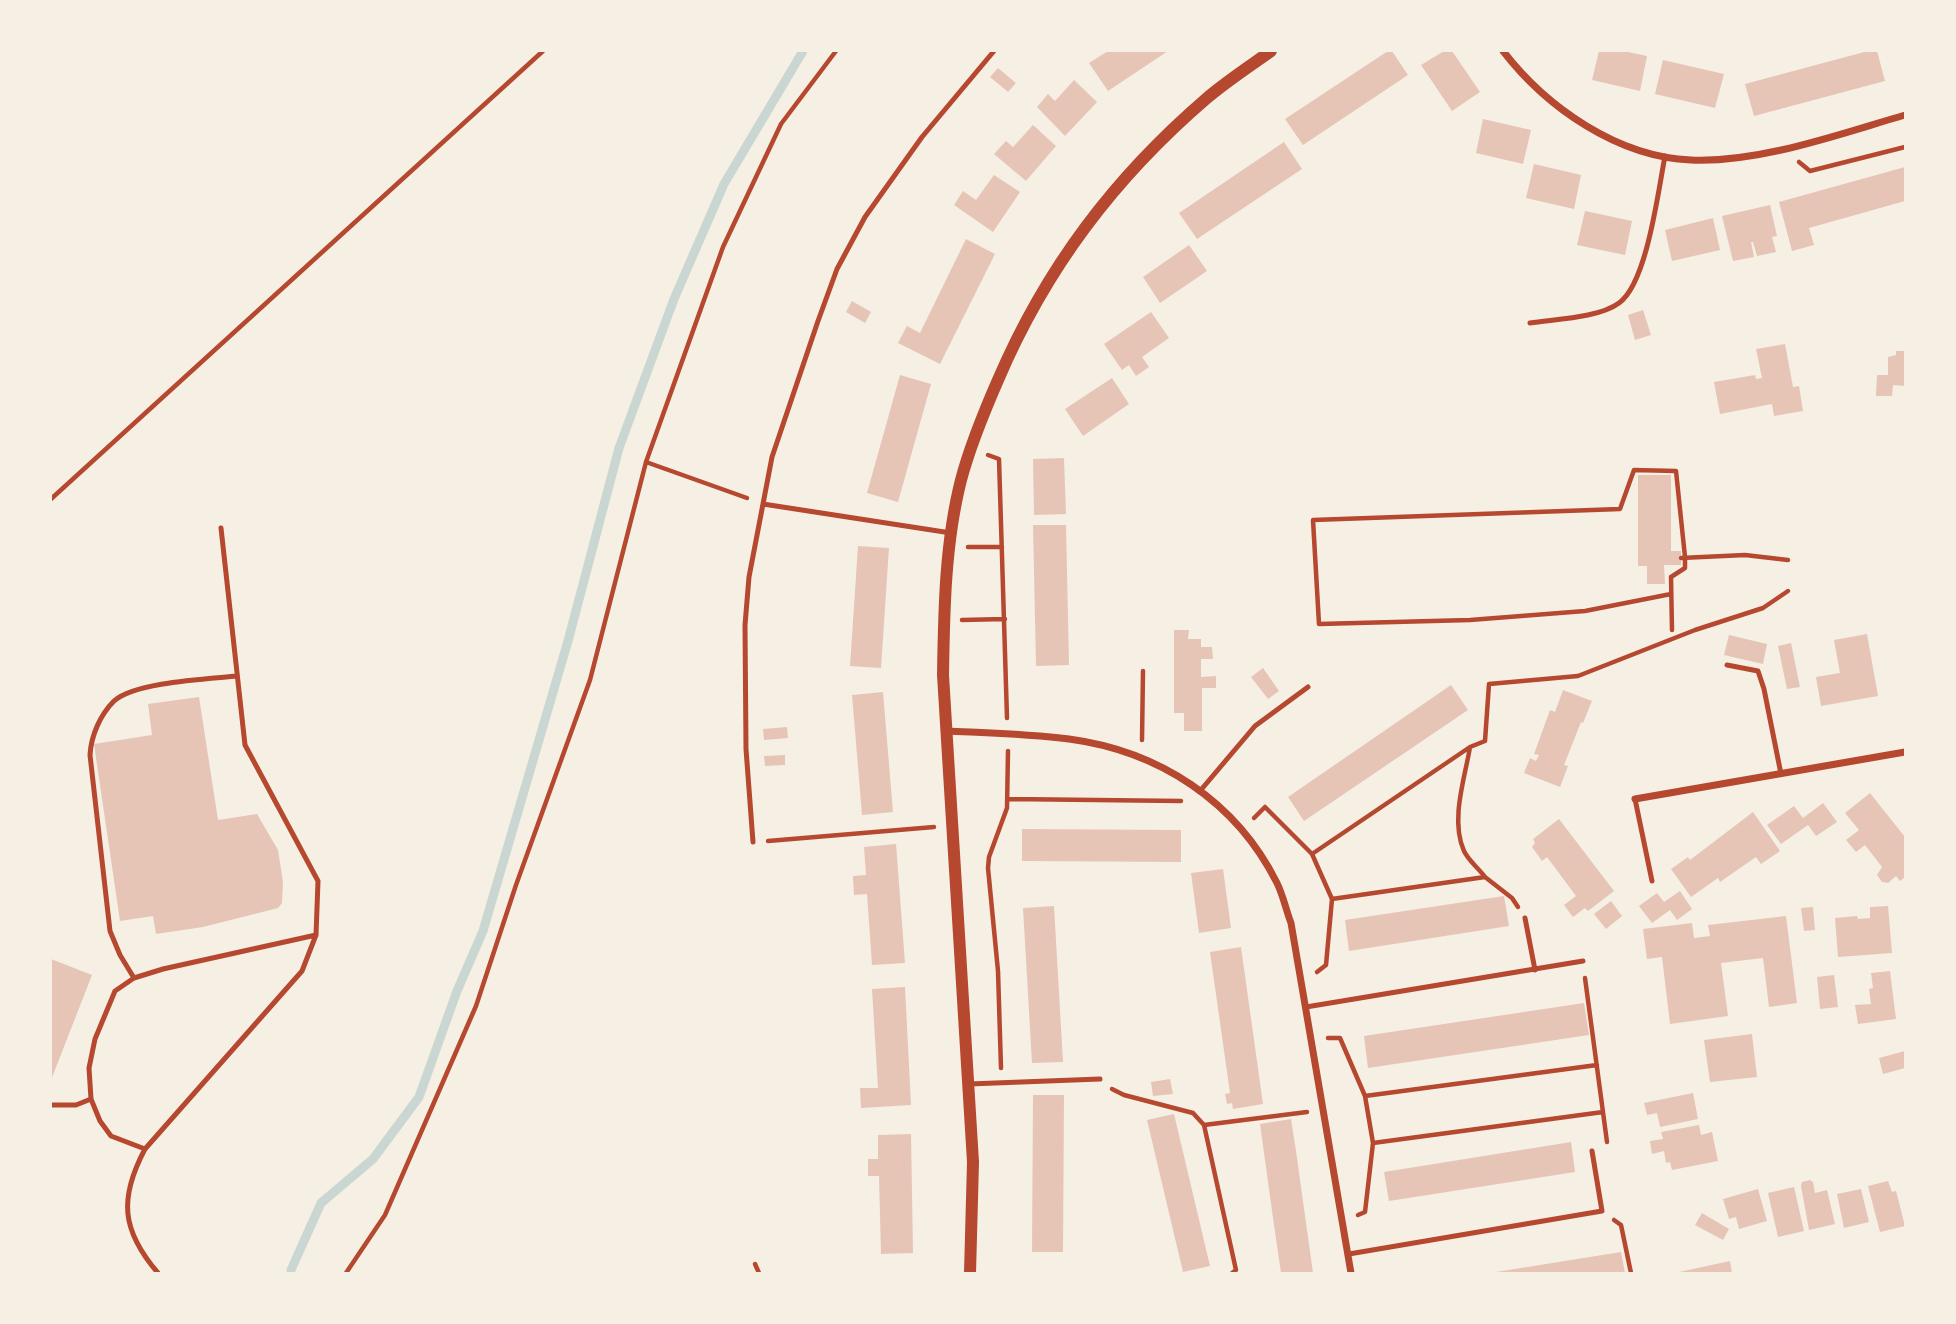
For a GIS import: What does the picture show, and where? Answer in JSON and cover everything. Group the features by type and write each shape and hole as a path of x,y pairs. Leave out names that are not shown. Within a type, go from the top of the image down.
{"street":[{"path":"970,1273 973,1162 943,675 944,606 951,533 961,479 1014,342 1040,293 1083,228 1116,187 1162,139 1209,96 1271,51"},
{"path":"1503,51 1531,83 1585,125 1643,151 1665,156 1691,160 1723,159 1787,149 1905,115"},
{"path":"946,731 1071,740 1142,758 1164,767 1214,801 1258,850 1278,885 1291,923 1351,1273"},
{"path":"1635,799 1905,752"}],"lane":[{"path":"752,842 746,749 745,625 749,577 772,457 838,269 865,217 922,137 994,51"},
{"path":"1530,323 1594,313 1618,304 1630,292 1642,267 1665,156"},
{"path":"763,503 951,533"},
{"path":"158,1273 144,1256 132,1228 126,1205 132,1174 145,1149 302,971 316,935 318,881 244,745 221,528"},
{"path":"1727,665 1758,671 1781,774"},
{"path":"134,978 110,931 90,755 91,739 115,700 142,687 237,676"},
{"path":"1200,791 1255,726 1308,687"},
{"path":"1635,799 1652,881"},
{"path":"1525,918 1535,970"},
{"path":"145,1149 111,1136 100,1121 91,1099 89,1068 95,1039 115,991 134,978 316,935"},
{"path":"1306,1007 1583,961"},
{"path":"969,1084 1100,1079"},
{"path":"51,1105 76,1105 91,1099"},
{"path":"1349,1254 1602,1211 1592,1151"}],"path":[{"path":"51,499 543,51"},
{"path":"346,1273 385,1215 476,1006 590,680 646,462 723,247 781,124 836,51"},
{"path":"1787,149 1811,171 1905,147"},
{"path":"972,448 999,459 1009,799 989,857 988,868 998,971 1001,1083"},
{"path":"646,462 688,479 763,503"},
{"path":"1671,594 1585,611 1470,620 1319,624 1313,520 1620,509 1634,470 1676,471 1685,568 1671,577 1672,630"},
{"path":"974,547 1002,547"},
{"path":"1683,557 1745,555 1788,560"},
{"path":"1312,853 1470,747 1485,741 1489,684 1578,676 1695,629 1763,608 1788,591"},
{"path":"968,620 1005,619"},
{"path":"1142,758 1143,671"},
{"path":"1470,747 1458,828 1464,852 1485,877 1512,898 1525,918"},
{"path":"1009,799 1214,801"},
{"path":"1242,830 1265,807 1312,853 1332,899 1326,965 1302,983"},
{"path":"752,842 953,826"},
{"path":"1332,899 1485,877"},
{"path":"1583,961 1607,1144 1592,1151"},
{"path":"1311,1038 1340,1038 1366,1096 1373,1143 1365,1212 1344,1220"},
{"path":"1366,1096 1597,1065"},
{"path":"1100,1079 1124,1095 1193,1113 1204,1125 1234,1272"},
{"path":"1204,1125 1324,1109"},
{"path":"1373,1143 1603,1112"},
{"path":"1602,1211 1621,1225 1631,1273"},
{"path":"754,1264 760,1273"}],"building":[{"path":"1108,51 1168,51 1108,91 1089,63"},
{"path":"1388,51 1392,51 1408,75 1303,145 1285,119"},
{"path":"1444,51 1452,51 1480,92 1452,111 1421,65"},
{"path":"1599,51 1623,51 1647,56 1640,91 1592,80"},
{"path":"1868,51 1877,51 1885,81 1754,116 1745,84"},
{"path":"1663,60 1724,74 1715,108 1655,94"},
{"path":"998,68 1016,83 1008,92 990,77"},
{"path":"1074,80 1097,102 1065,136 1037,107 1048,94 1055,101"},
{"path":"1483,119 1531,130 1523,164 1476,153"},
{"path":"1033,125 1056,146 1026,181 994,154 1006,141 1013,147"},
{"path":"1284,142 1302,169 1197,239 1179,213"},
{"path":"1534,164 1581,175 1574,209 1526,198"},
{"path":"1905,167 1905,201 1809,228 1814,245 1792,251 1779,202"},
{"path":"994,175 1020,192 993,232 954,205 963,191 976,200"},
{"path":"1770,205 1777,236 1772,237 1776,252 1757,256 1751,242 1754,257 1733,261 1722,216"},
{"path":"1585,211 1632,221 1625,255 1577,245"},
{"path":"1713,218 1720,250 1672,261 1665,230"},
{"path":"966,239 995,254 940,364 898,343 907,326 920,333"},
{"path":"1189,245 1207,271 1160,303 1143,277"},
{"path":"852,301 871,312 865,323 846,312"},
{"path":"1643,310 1651,335 1635,340 1628,315"},
{"path":"1151,312 1169,338 1142,357 1149,367 1136,376 1129,365 1122,370 1104,344"},
{"path":"1785,344 1793,387 1799,386 1803,411 1774,416 1772,404 1720,414 1714,382 1755,375 1756,379 1762,378 1756,349"},
{"path":"1896,351 1905,351 1905,386 1893,385 1892,396 1876,396 1877,375 1888,375 1888,357 1896,355"},
{"path":"900,375 931,384 898,502 867,493"},
{"path":"1112,378 1129,404 1083,436 1065,409"},
{"path":"1064,458 1066,514 1034,515 1033,459"},
{"path":"1638,475 1671,475 1671,551 1681,551 1681,565 1664,565 1665,584 1647,584 1647,566 1638,566"},
{"path":"1033,525 1066,525 1069,665 1036,666"},
{"path":"858,546 889,548 881,668 850,666"},
{"path":"1174,630 1189,630 1188,639 1201,639 1201,647 1212,647 1213,659 1201,659 1201,677 1216,676 1216,688 1202,688 1202,731 1184,731 1184,713 1174,713"},
{"path":"1867,634 1878,696 1821,706 1816,677 1840,673 1834,640"},
{"path":"1729,635 1767,644 1763,664 1724,655"},
{"path":"1791,643 1800,687 1787,689 1778,646"},
{"path":"1263,668 1279,691 1268,699 1251,677"},
{"path":"1451,685 1468,710 1304,821 1288,797"},
{"path":"1563,690 1592,701 1564,765 1568,766 1560,787 1524,773 1530,758 1536,761 1539,755 1534,754 1550,710 1555,712"},
{"path":"883,692 893,812 862,815 852,695"},
{"path":"199,697 218,820 257,814 278,850 283,882 282,903 278,908 203,927 156,934 153,916 120,921 94,744 152,735 148,704"},
{"path":"787,727 788,738 764,740 763,729"},
{"path":"785,755 785,765 765,766 764,756"},
{"path":"1870,793 1905,837 1905,877 1900,881 1896,876 1888,883 1882,882 1877,875 1882,867 1865,845 1856,852 1846,840 1859,830 1845,813"},
{"path":"1823,803 1837,822 1816,836 1808,825 1781,844 1767,825 1794,806 1803,818"},
{"path":"1753,812 1780,851 1761,864 1756,857 1720,882 1718,878 1691,897 1671,869 1688,857 1690,860"},
{"path":"1559,819 1614,891 1588,911 1585,908 1573,917 1564,905 1576,896 1547,857 1542,861 1532,847 1535,843 1533,839"},
{"path":"1022,829 1181,830 1181,862 1022,861"},
{"path":"896,844 905,963 872,965 867,894 854,895 853,876 866,875 864,847"},
{"path":"1223,869 1231,928 1199,933 1191,873"},
{"path":"1680,891 1692,909 1677,920 1670,910 1652,923 1639,906 1657,893 1664,902"},
{"path":"1504,896 1509,926 1349,951 1345,920"},
{"path":"1611,901 1622,916 1606,929 1594,914"},
{"path":"1054,906 1063,1062 1032,1063 1023,908"},
{"path":"1888,906 1892,953 1838,957 1835,918 1870,918 1870,907"},
{"path":"1813,907 1815,930 1804,931 1801,908"},
{"path":"1786,916 1797,1003 1769,1007 1763,958 1721,963 1728,1016 1670,1024 1662,957 1647,959 1643,929 1692,923 1694,938 1710,936 1708,925"},
{"path":"1241,947 1263,1104 1233,1109 1232,1103 1227,1104 1225,1094 1230,1093 1210,952"},
{"path":"51,959 92,975 51,1080"},
{"path":"1890,971 1896,1019 1858,1024 1855,1005 1871,1004 1871,973"},
{"path":"1834,975 1838,1007 1820,1009 1817,977"},
{"path":"905,987 911,1105 861,1108 860,1088 878,1088 872,989"},
{"path":"1584,1003 1589,1035 1368,1068 1364,1036"},
{"path":"1752,1034 1757,1077 1710,1082 1704,1040"},
{"path":"1905,1051 1905,1068 1883,1074 1879,1058"},
{"path":"1170,1079 1173,1094 1153,1096 1151,1082"},
{"path":"1693,1093 1698,1119 1660,1127 1657,1113 1647,1115 1644,1103"},
{"path":"1033,1095 1064,1095 1063,1252 1032,1252"},
{"path":"1174,1114 1210,1266 1183,1272 1147,1120"},
{"path":"1291,1119 1313,1273 1281,1273 1273,1218 1260,1124"},
{"path":"1699,1125 1701,1135 1712,1132 1718,1161 1672,1170 1670,1162 1666,1163 1664,1151 1652,1154 1650,1141 1663,1139 1661,1132"},
{"path":"911,1134 913,1253 881,1254 879,1176 868,1176 868,1159 878,1159 878,1135"},
{"path":"1571,1142 1575,1172 1389,1201 1384,1172"},
{"path":"1810,1180 1815,1193 1827,1190 1835,1224 1809,1230 1801,1186 1802,1182"},
{"path":"1888,1181 1892,1192 1896,1191 1905,1226 1880,1232 1868,1186"},
{"path":"1794,1187 1804,1231 1778,1237 1768,1193"},
{"path":"1758,1189 1767,1221 1739,1229 1736,1217 1729,1219 1723,1199"},
{"path":"1861,1189 1869,1222 1844,1228 1837,1194"},
{"path":"1702,1213 1729,1229 1723,1240 1695,1225"},
{"path":"1621,1252 1625,1273 1496,1273 1496,1272"},
{"path":"1730,1261 1732,1273 1679,1272"}],"waterway":[{"path":"291,1270 321,1203 373,1159 419,1097 457,991 483,931 568,641 619,448 674,299 724,184 803,51"}]}
